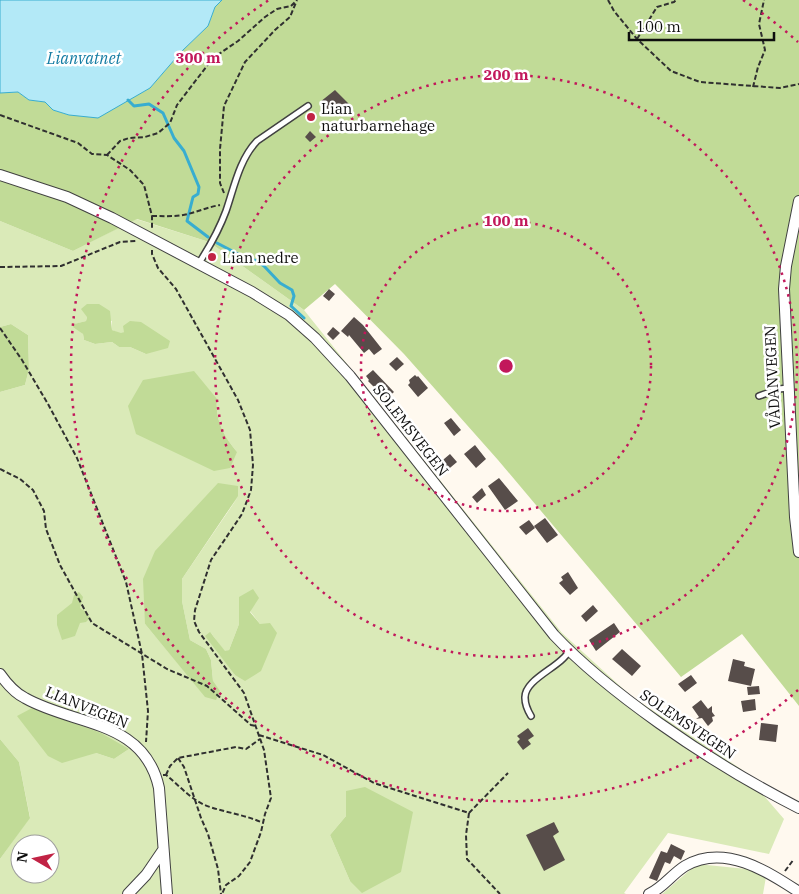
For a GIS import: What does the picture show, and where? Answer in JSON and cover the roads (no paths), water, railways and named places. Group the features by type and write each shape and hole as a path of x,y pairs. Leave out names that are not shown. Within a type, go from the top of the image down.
{"street":[{"name":"SOLEMSVEGEN","path":"0,175 67,197 112,218 272,303 302,326 332,355 530,606 585,667 680,738 727,769 799,808"},
{"name":"VÅDANVEGEN","path":"799,200 784,289 794,517 799,552"},
{"name":"LIANVEGEN","path":"0,674 14,691 24,698 38,705 85,720 121,735 141,750 161,775 159,788 167,894"},
{"path":"128,894 146,875 163,850"},
{"path":"649,894 688,865 698,860 715,857 741,861 758,867 799,892"}],"lane":[{"path":"199,263 219,229 242,167 252,147 257,141 308,106"},
{"path":"758,396 788,388"},
{"path":"531,716 525,703 524,696 526,690 562,660 569,651"}],"water":[{"name":"Lianvatnet","path":"0,0 222,0 215,7 208,26 182,51 150,88 98,118 69,115 53,110 45,102 29,100 18,92 0,93"}],"waterway":[{"path":"128,100 134,106 149,104 163,113 174,138 184,151 199,187 198,194 193,197 187,221 208,237"},
{"path":"217,243 242,256 257,261 280,283 292,290 294,296 291,306 304,318"}],"place":[{"name":"Lian naturbarnehage","path":"311,117"},
{"name":"Lian nedre","path":"212,257"}]}
